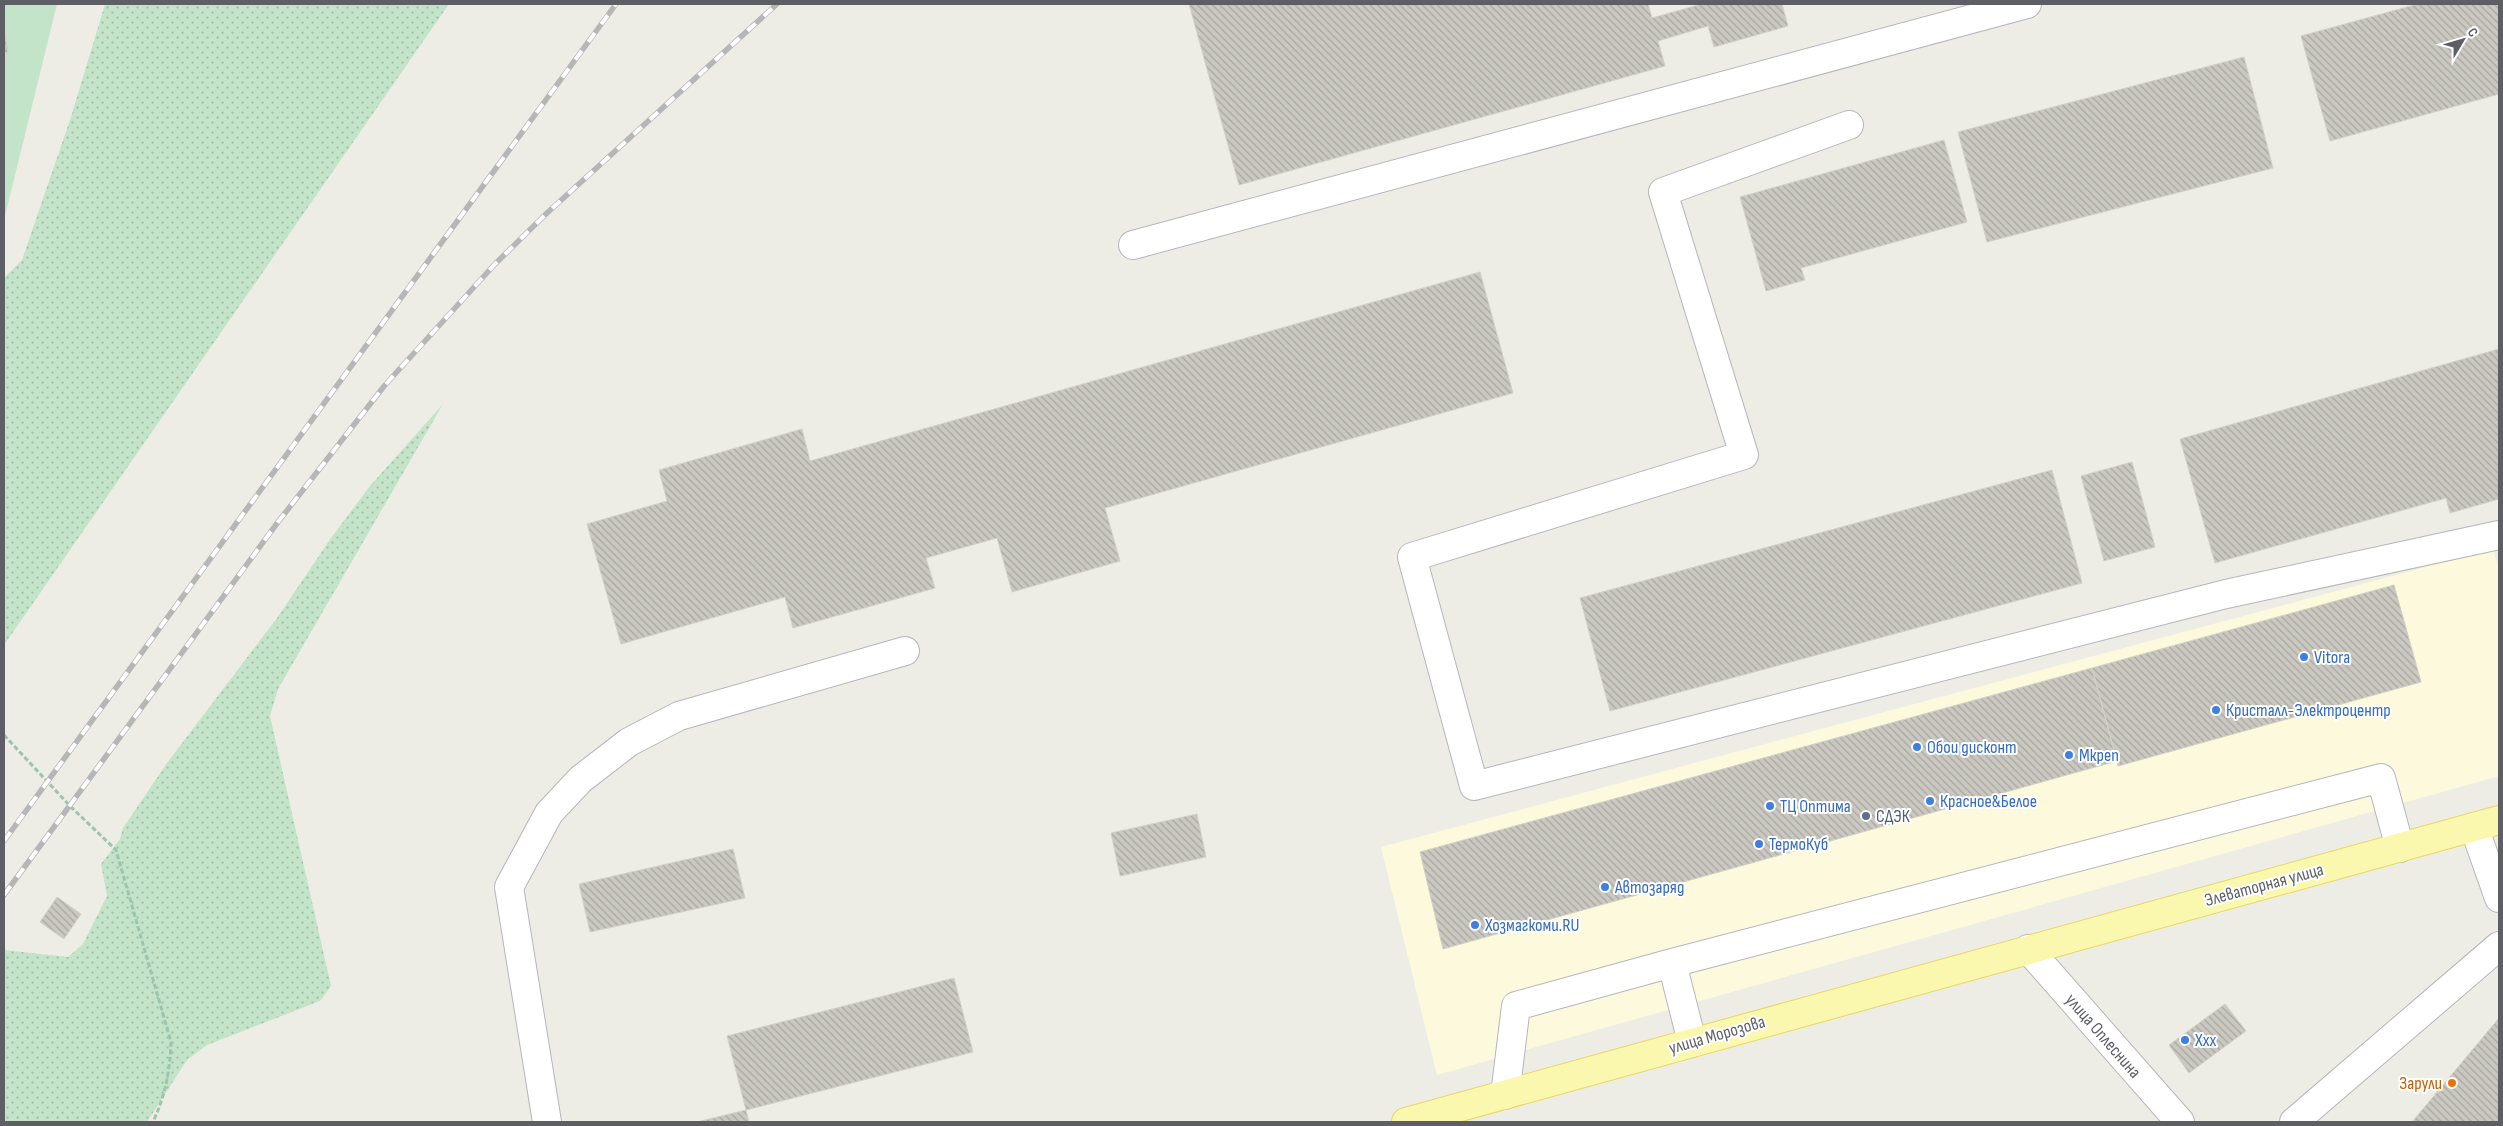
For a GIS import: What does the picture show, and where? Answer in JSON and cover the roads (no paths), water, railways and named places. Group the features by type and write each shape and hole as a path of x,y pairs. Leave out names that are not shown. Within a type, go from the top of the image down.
{"main road":[{"name":"Элеваторная улица","path":"2028,948 2499,820"},
{"name":"улица Морозова","path":"1406,1122 2028,948"}],"street":[{"path":"1133,245 2027,4"},
{"path":"1849,125 1663,192 1744,455 1412,556 1474,786 2226,594 2499,535"},
{"path":"547,1122 509,886 549,813 581,780 629,742 679,716 905,651"},
{"path":"1505,1095 1516,1006 1672,963 2381,778 2400,848"},
{"path":"2474,827 2499,898"},
{"path":"2294,1122 2499,946"},
{"name":"улица Оплеснина","path":"2028,948 2180,1122"},
{"path":"1672,963 1692,1042"}],"railway":[{"path":"4,841 616,4"},
{"path":"4,895 278,522 385,385 495,264 547,213 777,4"}],"place":[{"name":"Vitora","path":"2304,657"},
{"name":"Кристалл-Электроцентр","path":"2216,710"},
{"name":"Обои дисконт","path":"1917,747"},
{"name":"Мкреп","path":"2069,755"},
{"name":"Красное&Белое","path":"1930,801"},
{"name":"ТЦ Оптима","path":"1770,806"},
{"name":"СДЭК","path":"1866,816"},
{"name":"ТермоКуб","path":"1759,844"},
{"name":"Автозаряд","path":"1605,887"},
{"name":"Хозмагкоми.RU","path":"1475,925"},
{"name":"Xxx","path":"2185,1040"},
{"name":"Зарули","path":"2452,1083"}]}
